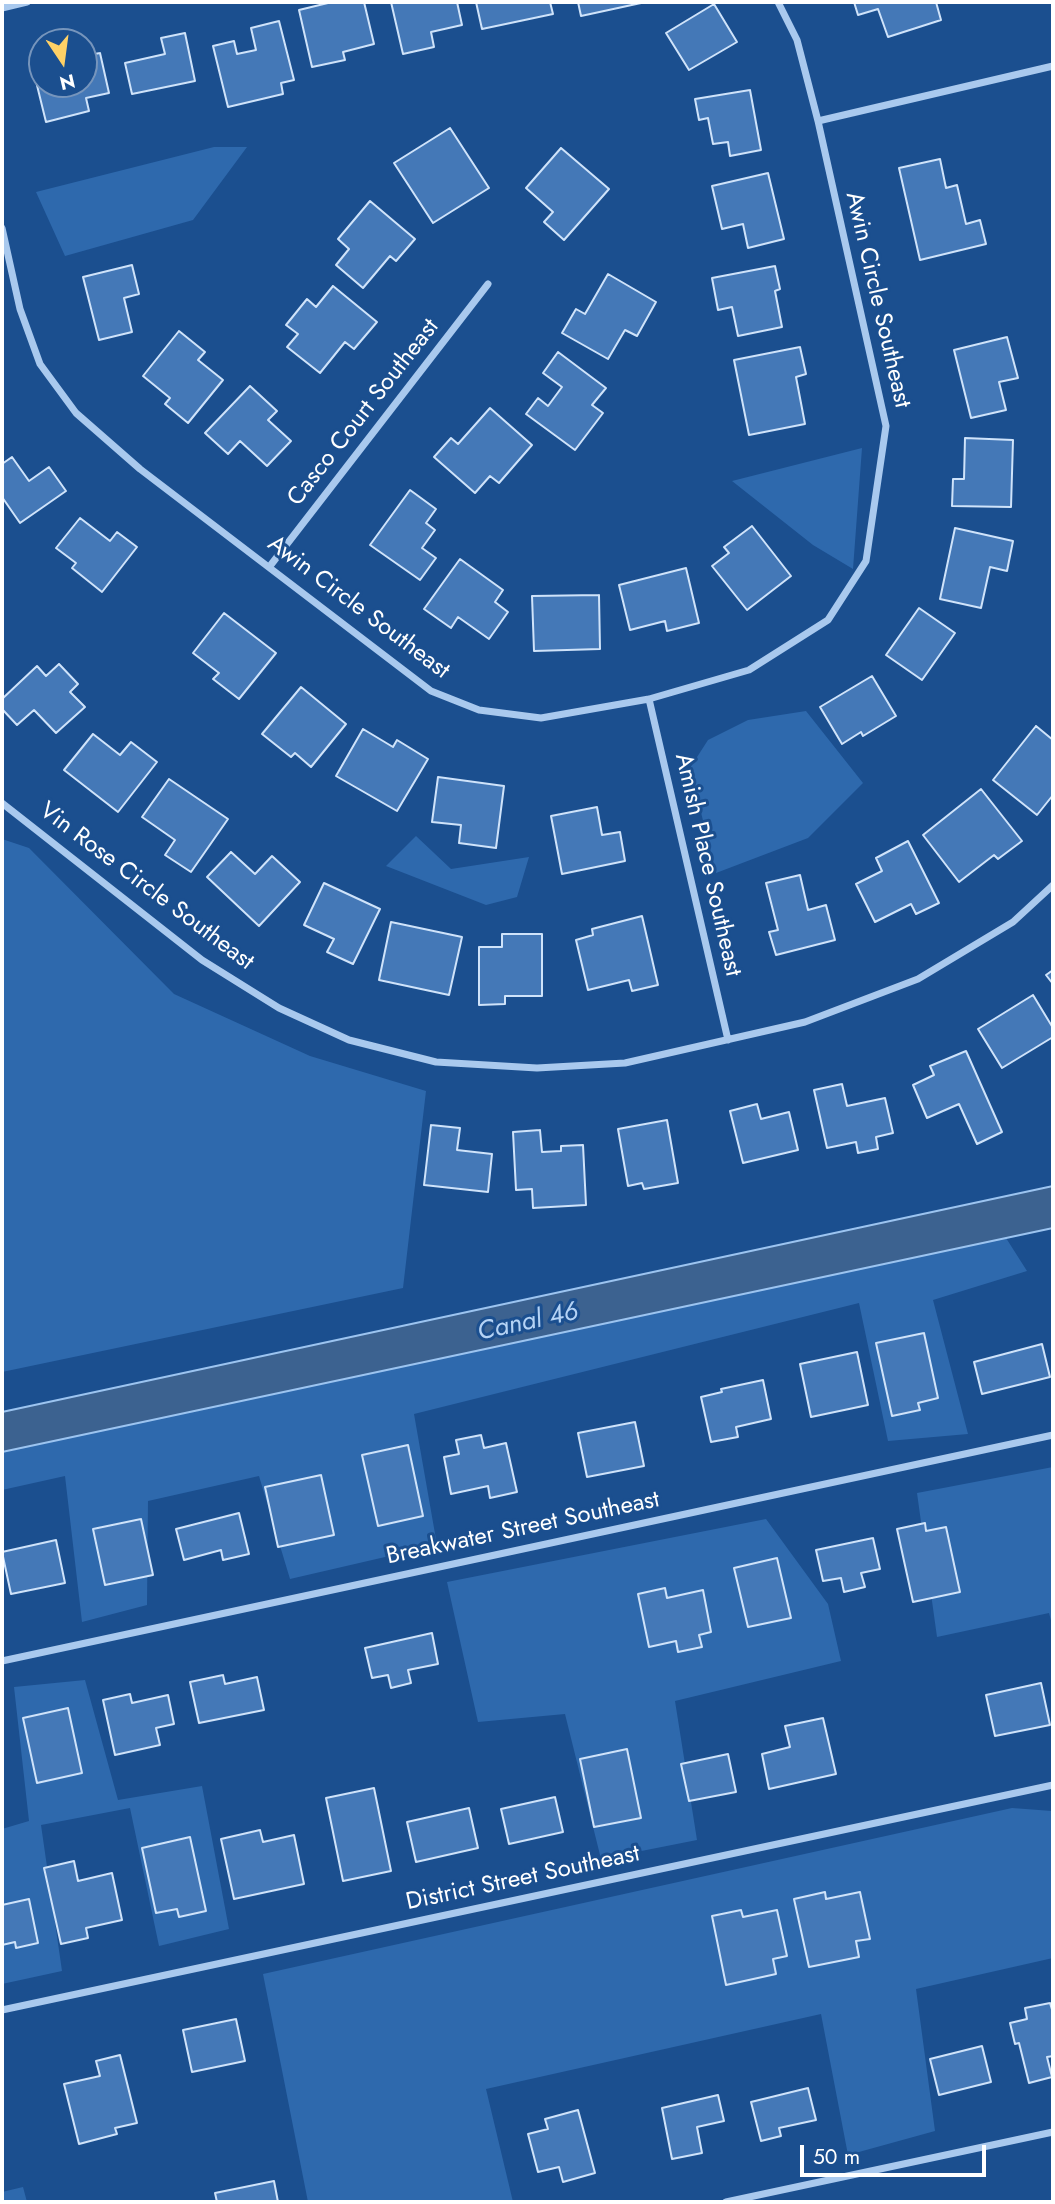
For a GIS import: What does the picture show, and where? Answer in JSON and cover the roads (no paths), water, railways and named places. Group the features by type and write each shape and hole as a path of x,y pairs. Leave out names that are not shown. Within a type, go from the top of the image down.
{"street":[{"path":"2,8 27,2"},
{"name":"Awin Circle Southeast","path":"2,228 20,309 40,364 76,413 140,469 431,691 479,710 541,718 649,699 749,670 828,620 866,561 886,426 818,121 797,40 778,2"},
{"path":"818,121 1053,66"},
{"name":"Casco Court Southeast","path":"270,566 488,284"},
{"name":"Amish Place Southeast","path":"649,699 728,1040"},
{"name":"Vin Rose Circle Southeast","path":"2,803 202,960 279,1008 349,1040 436,1062 537,1068 625,1062 805,1022 918,979 1013,922 1053,886"},
{"name":"Breakwater Street Southeast","path":"2,1661 1053,1436"},
{"name":"District Street Southeast","path":"2,2010 1053,1785"},
{"path":"726,2202 1053,2132"}],"water":[{"name":"Canal 46","path":"1053,1186 1053,1228 2,1452 2,1412"}]}
